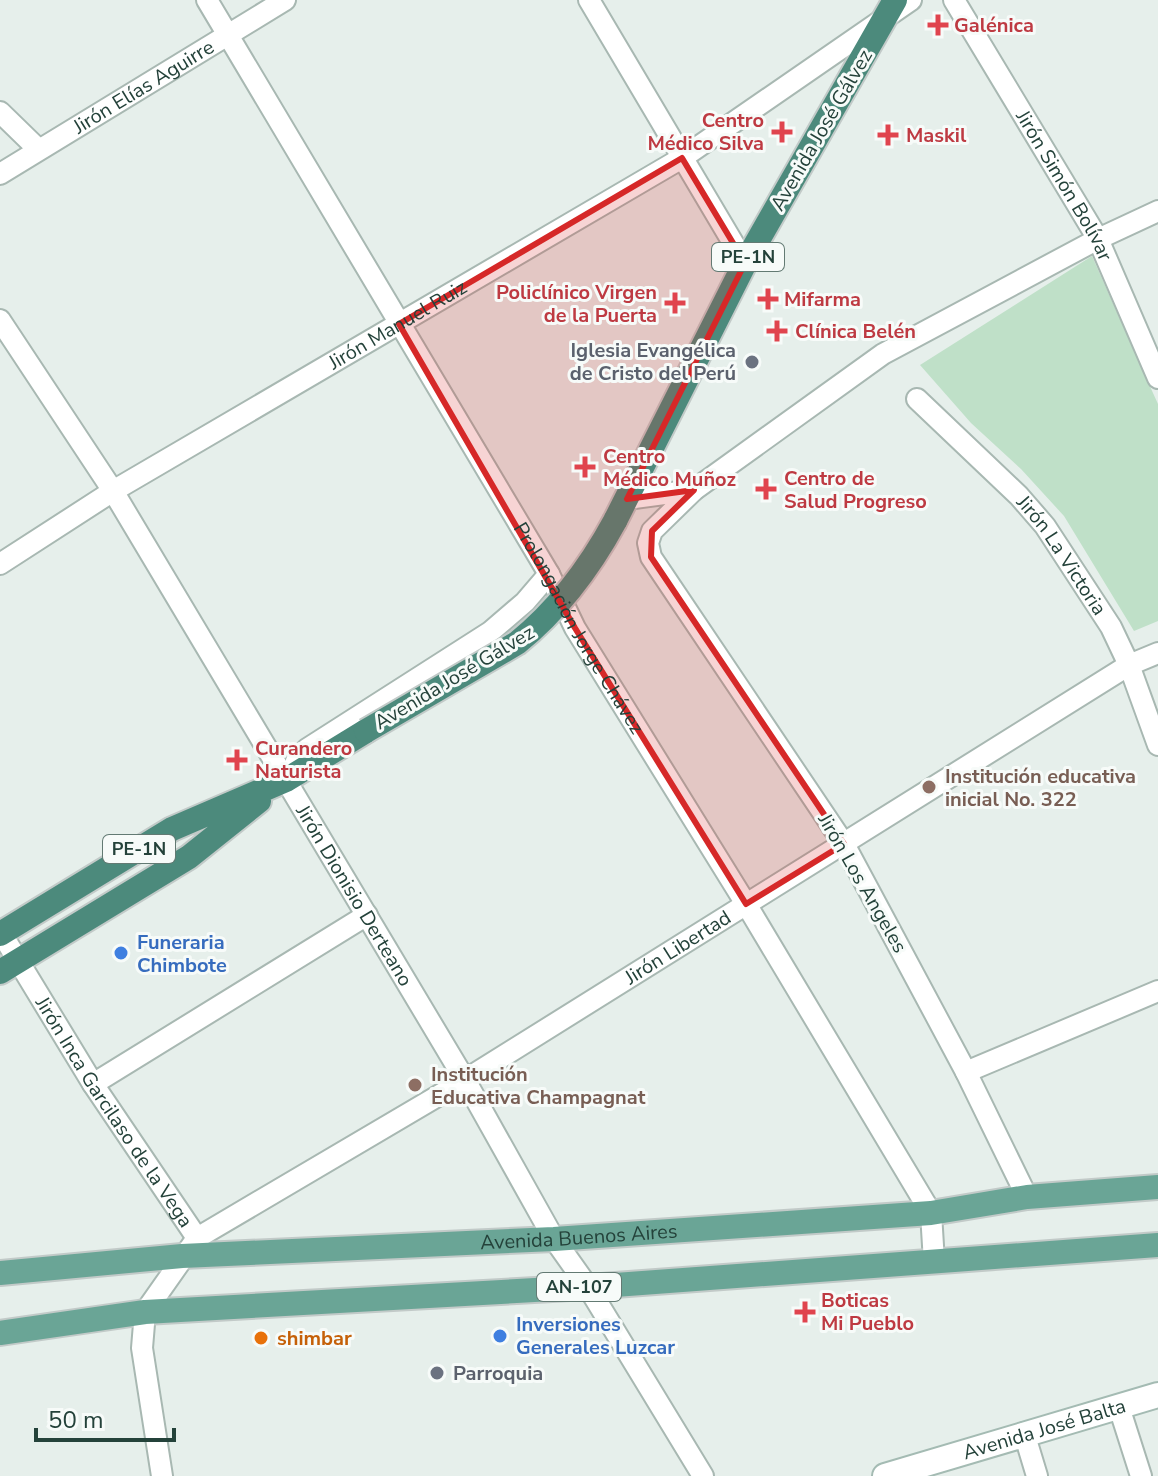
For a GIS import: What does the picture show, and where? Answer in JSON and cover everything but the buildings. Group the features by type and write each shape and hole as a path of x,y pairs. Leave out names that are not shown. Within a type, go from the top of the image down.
{"highway":[{"name":"Avenida José Gálvez","path":"9,967 189,857 289,778 517,643 538,626 586,571 615,521 745,263 891,8"},
{"name":"Avenida José Gálvez","path":"0,933 172,829 289,778"}],"main road":[{"name":"Avenida Buenos Aires","path":"0,1273 189,1247 554,1239 931,1213 1027,1197 1158,1187"},
{"name":"AN-107","path":"0,1333 145,1312 588,1287 1158,1245"},
{"name":"Avenida José Balta","path":"885,1476 926,1469 1024,1433 1158,1395"}],"street":[{"name":"Prolongación Jorge Chávez","path":"207,0 549,574 575,628 746,904 931,1213 934,1262"},
{"name":"Jirón Elías Aguirre","path":"0,174 285,0"},
{"path":"589,0 745,263"},
{"name":"Jirón Manuel Ruiz","path":"0,564 113,491 682,158 891,8 911,0"},
{"name":"Jirón Simón Bolívar","path":"954,0 1098,239 1158,378"},
{"path":"0,112 38,149"},
{"path":"627,499 694,490 883,354 1098,239 1158,211"},
{"name":"Jirón Dionisio Derteano","path":"0,320 113,491 289,778 554,1239 588,1287 703,1476"},
{"name":"Jirón La Victoria","path":"917,399 1019,496 1045,526 1111,627 1129,665 1158,745"},
{"name":"Jirón Los Angeles","path":"694,490 652,531 648,543 651,557 844,844 966,1072 1027,1197"},
{"path":"289,778 296,761 307,749 490,632 525,602 549,574"},
{"name":"Jirón Libertad","path":"189,1247 465,1080 1129,665 1158,653"},
{"path":"93,1084 367,915"},
{"name":"Jirón Inca Garcilaso de la Vega","path":"0,933 9,967 93,1084 189,1247 145,1312"},
{"path":"966,1072 1158,991"},
{"path":"145,1312 142,1348 162,1476"},
{"path":"1119,1407 1141,1476"},
{"path":"1024,1433 1037,1476"}],"highlighted area":[{"path":"682,158 745,263 627,499 694,490 652,531 651,557 844,844 746,904 575,628 399,324"}],"green space":[{"path":"1092,256 1158,404 1158,621 1134,631 1064,516 1021,469 971,423 920,365"}],"place":[{"name":"Galénica","path":"938,25"},
{"name":"Centro Médico Silva","path":"782,132"},
{"name":"Maskil","path":"888,135"},
{"name":"Mifarma","path":"768,299"},
{"name":"Policlínico Virgen de la Puerta","path":"675,303"},
{"name":"Clínica Belén","path":"777,331"},
{"name":"Iglesia Evangélica de Cristo del Perú","path":"752,362"},
{"name":"Centro Médico Muñoz","path":"585,467"},
{"name":"Centro de Salud Progreso","path":"766,489"},
{"name":"Curandero Naturista","path":"237,760"},
{"name":"Institución educativa inicial No. 322","path":"929,787"},
{"name":"Funeraria Chimbote","path":"121,953"},
{"name":"Institución Educativa Champagnat","path":"415,1085"},
{"name":"Boticas Mi Pueblo","path":"805,1312"},
{"name":"Inversiones Generales Luzcar","path":"500,1336"},
{"name":"shimbar","path":"261,1338"},
{"name":"Parroquia","path":"437,1373"}]}
